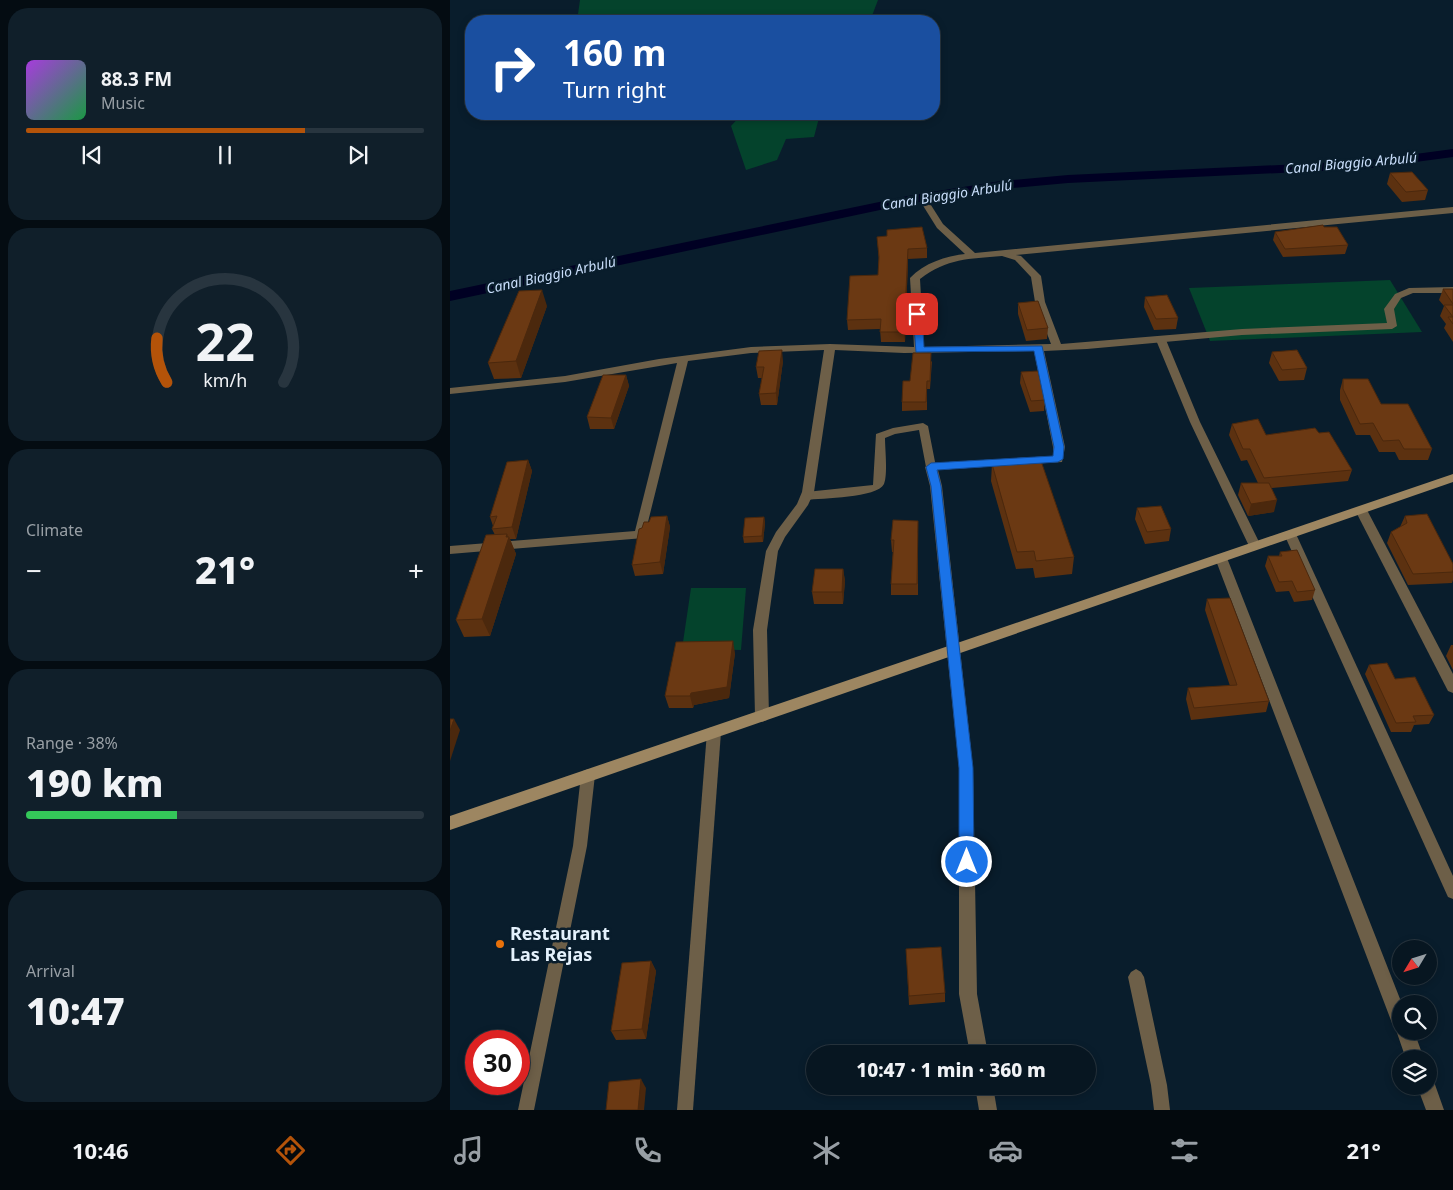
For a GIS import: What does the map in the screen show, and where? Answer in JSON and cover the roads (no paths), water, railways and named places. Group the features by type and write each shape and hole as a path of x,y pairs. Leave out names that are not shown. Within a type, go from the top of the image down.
{"main road":[{"path":"450,822 1453,478"}],"street":[{"path":"926,204 940,226 973,256"},
{"path":"919,350 915,278 930,267 952,258 1453,210"},
{"path":"1000,254 1018,258 1036,276 1040,302 1056,347"},
{"path":"450,391 565,379 683,359 751,350 830,347 919,350 1038,348 1161,340 1242,332 1392,326 1389,309 1398,296 1412,290 1453,290"},
{"path":"762,716 760,630 772,551 780,535 806,496 822,407 830,347"},
{"path":"977,1045 968,994 966,768 936,486 931,467 1058,459 1059,447 1038,348"},
{"path":"450,550 640,535 683,359"},
{"path":"1361,510 1453,687"},
{"path":"1220,558 1392,1000"},
{"path":"986,1095 988,1110"},
{"path":"1429,1095 1435,1110"}],"lane":[{"path":"1161,340 1195,422 1255,546"},
{"path":"806,496 869,490 878,487 880,482 880,436 893,431 922,426 931,467"},
{"path":"1290,534 1453,892"},
{"path":"685,1110 714,732"},
{"path":"526,1110 580,846 588,775"},
{"path":"1136,976 1159,1084 1162,1110"}],"waterway":[{"name":"Canal Biaggio Arbulú","path":"450,296 913,199 1001,185 1068,179 1363,165 1453,153"}],"place":[{"name":"Restaurant Las Rejas","path":"500,944"}]}
